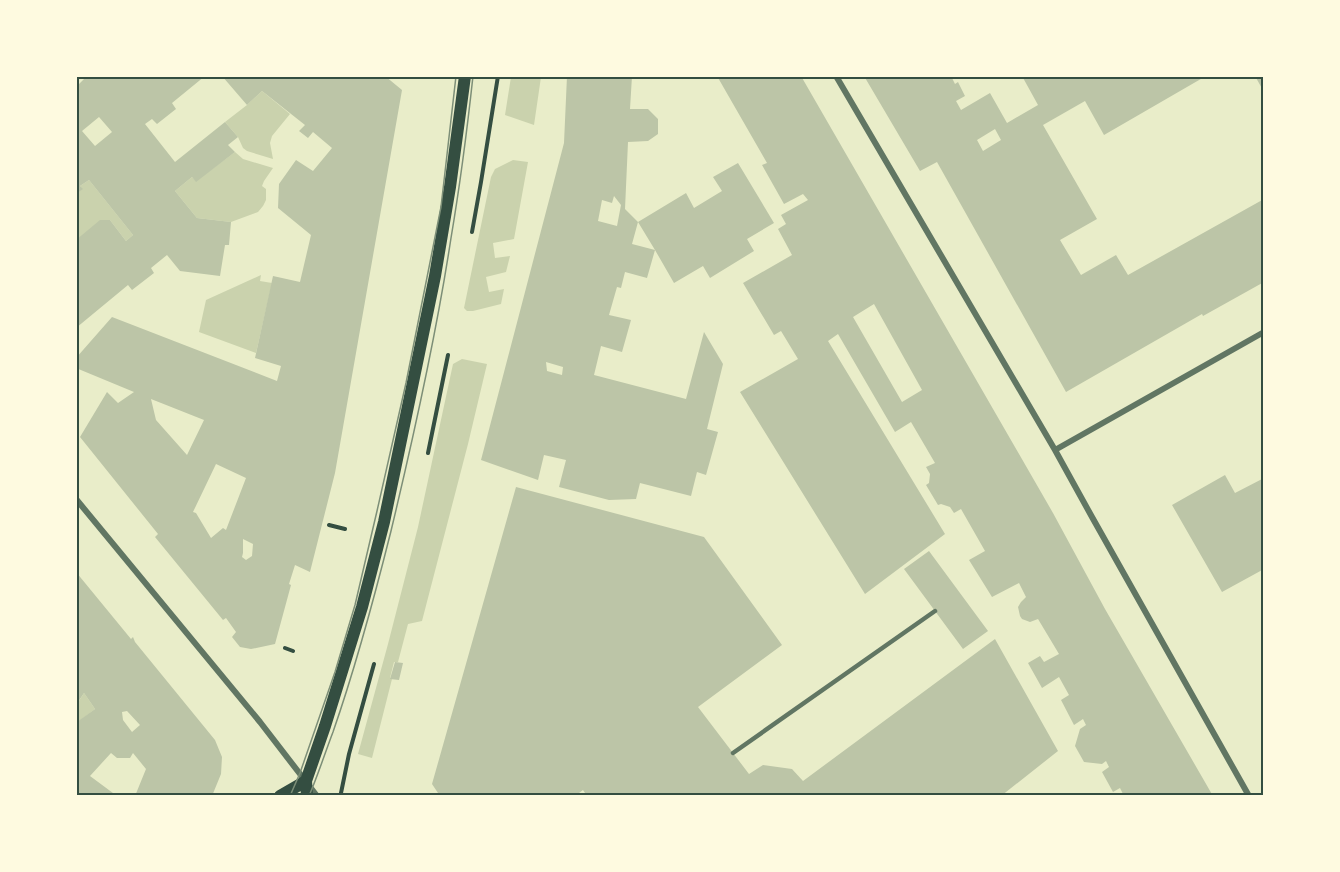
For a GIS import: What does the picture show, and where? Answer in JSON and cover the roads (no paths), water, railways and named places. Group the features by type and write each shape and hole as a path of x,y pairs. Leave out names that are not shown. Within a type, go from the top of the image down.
{"main road":[{"path":"307,795 306,780 362,607 384,522 435,276 465,76"},
{"path":"280,795 306,780"}],"street":[{"path":"836,76 1055,450 1249,795"},
{"path":"1055,450 1263,332"},
{"path":"76,499 260,722 317,795"}],"lane":[{"path":"733,753 935,611"}],"tram line":[{"path":"290,796 335,672 355,605 377,511 406,383 441,207 456,76"},
{"path":"309,796 357,657 385,556 408,459 445,275 473,76"}]}
